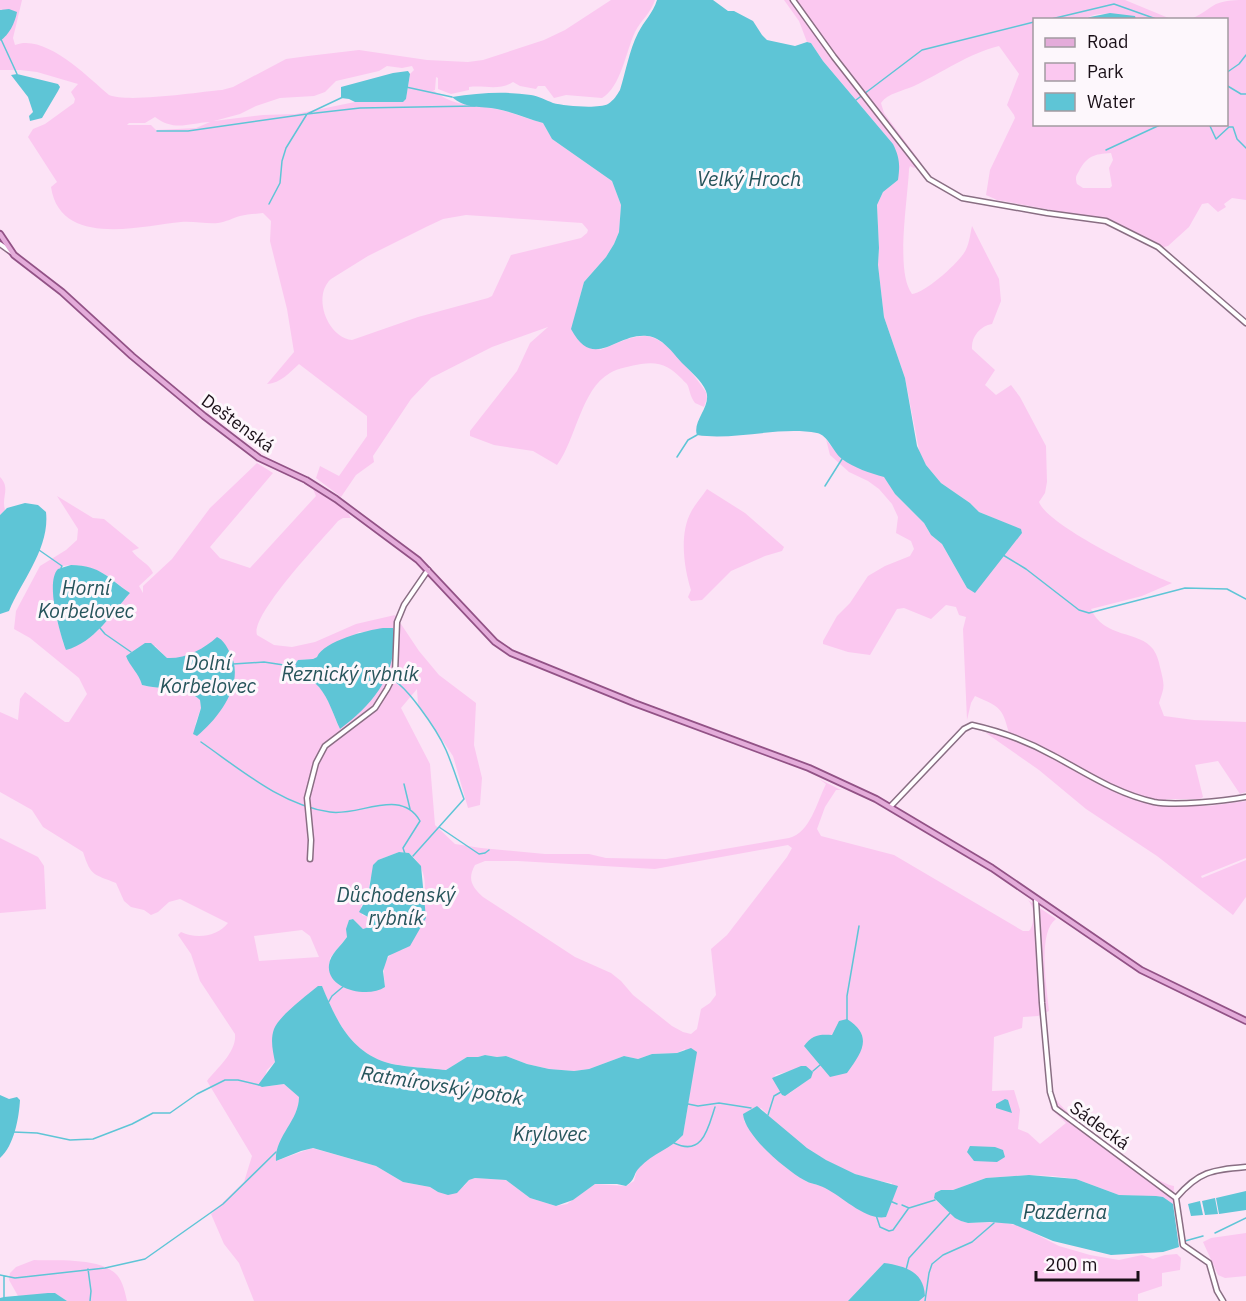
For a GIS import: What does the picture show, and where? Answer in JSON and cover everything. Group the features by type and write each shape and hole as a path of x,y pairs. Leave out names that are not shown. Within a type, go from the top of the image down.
{"main road":[{"name":"Deštenská","path":"0,234 14,255 62,292 132,356 204,416 253,454 306,480 336,499 428,569 495,642 511,654 634,703 809,768 890,807 992,868 1140,970 1246,1021"}],"street":[{"path":"794,0 834,57 929,178 962,198 1106,221 1158,247 1246,323"},
{"path":"0,244 14,255"},
{"path":"310,859 311,827 307,798 316,763 325,746 368,714 387,689 395,674 397,622 404,605 428,569"},
{"path":"890,807 964,729 972,725 993,730 1042,750 1102,784 1155,802 1203,802 1246,797"},
{"name":"Sádecká","path":"1036,900 1050,1092 1055,1108 1176,1198"},
{"path":"1223,1301 1217,1291 1209,1263 1183,1245 1176,1198 1200,1175 1246,1167"}],"green space":[{"path":"0,0 22,0 13,38 15,45 27,43 39,45 78,68 109,95 131,98 222,90 233,87 286,59 359,50 427,60 468,62 483,60 544,40 565,30 611,0 655,0 635,32 614,86 602,98 566,95 554,98 545,86 538,86 536,89 513,82 497,87 469,87 469,90 451,94 438,89 438,78 436,77 435,90 433,90 456,102 502,110 543,123 552,139 612,181 621,205 619,232 606,257 584,282 577,308 600,350 639,336 653,337 670,349 695,376 706,392 704,407 695,403 688,385 678,374 659,364 647,363 617,370 600,381 585,403 564,455 557,465 533,451 494,445 470,436 470,431 517,371 530,343 548,327 492,347 431,378 411,399 373,456 374,462 356,475 341,497 316,478 320,466 339,476 367,436 367,416 299,364 281,380 267,384 294,352 287,309 270,241 271,221 263,213 243,215 218,223 181,222 125,229 104,229 86,226 69,219 58,206 51,187 57,182 28,137 33,129 45,124 74,103 75,99 71,92 78,84 37,72 0,70 0,41 6,36 2,9 0,10","holes":["387,66 402,68 412,66 414,70 410,74 406,99 403,102 355,102 296,114 263,115 214,121 240,114 280,98 314,96 325,92 336,81 379,71","155,117 162,122 182,126 210,122 196,128 156,130 151,125 127,125 145,123","466,215 582,223 588,230 581,238 511,255 492,296 488,298 418,317 352,340 336,332 329,324 323,305 325,286 331,279 368,256 443,219"]},
{"path":"784,0 1125,0 1169,18 1136,18 1103,14 1087,18 1033,18 1033,126 1228,126 1228,18 1192,18 1216,4 1231,0 1246,0 1246,200 1232,198 1224,204 1226,207 1218,212 1208,203 1202,204 1189,227 1168,246 1156,249 1095,218 997,200 986,195 990,170 1015,118 1007,105 1019,74 999,46 966,58 892,95 881,103 884,113 922,164 914,168 910,166 909,169 905,216 904,269 912,294 932,284 960,258 967,247 972,226 999,279 1001,301 992,324 984,327 975,336 972,349 995,370 985,385 996,395 1011,385 1020,397 1046,446 1047,482 1045,493 1039,502 1046,512 1078,535 1121,559 1172,583 1142,596 1091,609 1104,625 1140,639 1153,649 1163,681 1159,703 1164,716 1194,720 1246,722 1246,792 1240,794 1218,761 1195,765 1203,797 1200,799 1166,799 1165,805 1209,806 1246,801 1246,858 1201,876 1202,878 1246,860 1246,897 1233,915 1157,856 1086,809 1039,770 986,733 1009,733 1002,713 995,706 975,696 967,720 963,629 966,617 959,615 956,607 946,605 931,619 904,608 897,609 870,655 848,652 823,644 837,616 850,603 868,576 910,556 914,549 911,541 896,533 898,517 892,504 879,489 849,472 830,455 826,439 844,458 868,471 884,476 895,494 924,523 931,535 942,544 967,588 1003,555 1022,533 1020,529 979,512 941,483 920,455 905,378 884,317 878,265 877,205 883,192 898,180 893,144 823,61 811,43 807,42 799,21","holes":["1111,153 1113,160 1109,168 1112,186 1110,188 1083,188 1077,184 1077,175 1088,159 1096,155"]},
{"path":"257,463 273,473 210,547 220,558 250,568 316,496 313,489 347,511 351,518 338,521 276,595 258,625 257,635 274,645 292,647 315,642 356,624 395,615 419,651 439,675 476,703 474,745 482,778 480,805 468,808 453,756 418,704 417,689 401,708 430,764 435,825 455,844 545,854 589,854 606,858 666,859 789,838 802,830 812,816 826,784 819,779 841,790 836,790 825,807 817,829 821,836 894,855 1023,931 1029,931 1033,920 1032,907 1028,900 1056,919 1050,926 1045,948 1049,1011 1038,1016 1023,1017 1022,1028 994,1037 992,1091 1014,1090 1020,1110 1018,1129 1028,1133 1040,1144 1066,1123 1050,1108 1054,1096 1074,1118 1110,1147 1147,1173 1174,1186 1173,1204 1163,1197 1119,1195 1076,1179 1029,1175 986,1178 953,1190 940,1190 935,1200 961,1221 968,1223 1000,1222 1020,1226 1059,1246 1090,1255 1119,1260 1142,1255 1153,1259 1177,1254 1181,1258 1180,1270 1162,1273 1162,1286 1138,1294 1138,1301 919,1301 925,1296 884,1263 848,1301 254,1301 239,1263 224,1244 211,1214 244,1182 252,1156 207,1081 230,1053 235,1034 200,981 191,954 178,935 181,932 193,936 212,934 228,923 180,899 169,902 151,915 144,910 131,907 124,901 116,883 98,876 91,870 83,852 43,827 32,810 0,792 0,712 18,720 20,699 25,692 65,722 69,722 87,694 79,678 30,638 14,629 16,611 40,566 66,550 77,540 78,529 57,496 93,518 104,519 139,548 132,551 153,573 139,586 143,593 143,586 172,559 210,508","holes":["62,566 81,566 96,570 130,593 100,628 79,644 64,645 54,610","359,632 394,633 394,648 386,675 362,710 340,729 319,687 297,668 295,664 298,660 313,659","155,646 167,658 181,659 207,646 232,656 234,677 195,725 201,708 200,700 188,692 142,685 140,676 126,656","788,845 792,848 727,935 711,949 716,995 701,1009 697,1029 691,1034 672,1026 633,995 611,973 575,957 483,897 476,890 471,879 475,865 485,861 655,869","399,852 409,853 419,863 424,875 425,887 420,912 404,949 387,958 384,968 385,987 359,990 342,984 336,978 329,969 330,958 347,937 349,920 353,919 363,929 372,926 368,917 362,915 361,906 368,896 370,880 378,860","302,930 310,936 319,957 259,961 254,936","322,987 344,1031 361,1049 382,1061 446,1070 467,1057 506,1056 549,1069 574,1071 589,1069 624,1056 638,1059 652,1054 677,1053 685,1049 688,1104 683,1134 679,1140 652,1155 637,1169 634,1181 626,1186 595,1184 567,1204 556,1206 530,1198 506,1180 475,1178 469,1180 464,1186 438,1192 430,1187 403,1182 376,1166 312,1148 276,1161 296,1115 300,1097 284,1084 262,1087 267,1070 275,1062","790,1071 810,1078 790,1093 782,1095 775,1075","761,1108 789,1134 820,1157 855,1174 892,1183 891,1201 886,1216 825,1187 807,1182 784,1166 764,1147 744,1121"]},
{"path":"0,477 5,485 5,510 0,515"},
{"path":"707,489 745,513 784,547 782,551 731,571 702,600 691,601 688,597 691,590 686,572 685,530 694,506"},
{"path":"0,838 38,857 44,866 46,909 0,913"},
{"path":"1246,1233 1246,1276 1225,1278 1218,1275 1203,1242 1211,1238"},
{"path":"34,1260 78,1261 100,1265 117,1275 124,1287 127,1301 67,1301 55,1293 18,1296 9,1280 10,1273 16,1267"}],"water":[{"name":"Velký Hroch","path":"657,0 713,0 728,11 734,11 753,21 767,40 795,46 811,43 823,61 893,144 898,158 899,175 898,180 883,192 877,205 878,265 884,317 905,378 917,446 926,465 941,483 979,512 1021,529 1022,533 975,593 967,588 942,544 931,535 924,523 895,494 884,477 847,462 821,434 787,431 726,436 697,435 697,424 706,402 706,391 699,380 662,342 647,336 635,337 606,348 588,348 580,342 571,329 584,282 606,257 619,232 621,205 612,181 552,139 543,123 503,110 462,104 452,97 511,93 534,96 565,105 589,107 608,104 620,90 635,40"},
{"path":"9,9 17,12 16,16 9,32 0,41 0,10"},
{"path":"1110,13 1135,16 1136,18 1088,18"},
{"path":"408,71 410,74 406,99 403,102 355,102 341,98 341,87"},
{"path":"17,74 58,84 60,87 42,118 30,121 29,116 33,112 28,97 11,75"},
{"path":"25,503 38,505 46,512 44,538 9,611 0,614 0,515 7,508"},
{"name":"Horní Korbelovec","path":"71,565 97,570 130,593 94,634 66,650 55,608 53,585 58,569"},
{"name":"Řeznický rybník","path":"383,628 393,628 394,633 394,649 386,676 363,710 340,729 322,692 295,664 298,660 317,657 321,651 337,641"},
{"name":"Dolní Korbelovec","path":"217,637 225,645 234,662 233,686 222,709 197,736 193,734 201,708 200,700 188,692 142,685 126,656 145,643 151,643 167,658 181,657 200,649"},
{"name":"Důchodenský rybník","path":"399,852 409,853 421,866 426,918 410,946 388,956 383,971 385,987 369,992 350,990 334,980 330,973 330,961 347,937 346,929 349,920 353,919 363,929 372,926 368,917 359,912 368,896 373,865 378,860"},
{"name":"Krylovec","path":"318,986 322,986 338,1020 352,1040 370,1055 396,1065 446,1070 467,1057 485,1055 506,1056 549,1069 574,1071 589,1069 624,1056 638,1059 652,1054 677,1053 691,1048 697,1052 683,1135 645,1162 626,1186 595,1184 573,1200 556,1206 530,1198 506,1180 475,1178 469,1180 457,1193 448,1195 430,1187 403,1182 376,1166 313,1148 276,1161 276,1152 295,1114 299,1097 284,1084 262,1087 258,1085 275,1062 272,1037 277,1024 293,1006"},
{"path":"847,1019 855,1025 863,1038 861,1051 847,1073 830,1077 804,1046 816,1036 832,1035 839,1021"},
{"path":"806,1066 813,1072 811,1078 785,1096 782,1095 772,1078"},
{"path":"0,1095 9,1099 17,1097 20,1100 12,1139 0,1158"},
{"path":"1005,1099 1008,1100 1012,1113 996,1108 996,1104"},
{"path":"757,1106 807,1148 826,1160 855,1174 898,1186 886,1217 863,1212 825,1188 804,1180 777,1160 758,1142 745,1123 743,1114"},
{"path":"970,1146 995,1147 1003,1150 1005,1157 997,1162 974,1161 967,1152"},
{"name":"Pazderna","path":"1029,1175 1076,1179 1119,1195 1163,1197 1173,1204 1179,1247 1163,1252 1111,1255 1053,1241 1013,1224 961,1221 934,1198 935,1193 941,1190 953,1190 986,1178"},
{"path":"1246,1191 1246,1210 1219,1214 1216,1198"},
{"path":"1215,1198 1218,1214 1205,1215 1202,1201"},
{"path":"1200,1201 1203,1215 1191,1216 1188,1204"},
{"path":"884,1263 906,1268 917,1276 924,1288 925,1296 919,1301 848,1301"},
{"path":"55,1293 67,1301 0,1301 0,1298 4,1297"}],"waterway":[{"path":"1055,18 1114,4 1153,18"},
{"path":"856,100 922,50 1033,22"},
{"path":"0,37 17,74"},
{"path":"1228,72 1239,64 1246,55"},
{"path":"1228,86 1241,94 1246,94"},
{"path":"406,87 452,97"},
{"path":"157,131 188,131 307,114 343,97"},
{"path":"269,204 280,183 286,148 307,114 360,108 475,106"},
{"path":"1106,150 1158,126"},
{"path":"1210,126 1216,139 1229,127 1233,127 1237,139 1246,148"},
{"path":"677,457 688,440 697,435"},
{"path":"825,486 842,459"},
{"path":"39,550 62,566 61,568"},
{"path":"1003,555 1026,569 1079,610 1089,613 1185,588 1227,589 1246,599"},
{"path":"100,628 131,652"},
{"path":"233,664 264,662 297,667"},
{"path":"385,677 393,679 401,686 436,732 446,750 464,799 413,856"},
{"path":"201,742 278,794 312,808 341,812 391,805 402,806 412,811 420,821 403,848 405,854"},
{"path":"404,784 410,809"},
{"path":"439,827 479,854 489,850"},
{"path":"847,1020 847,996 859,926"},
{"path":"328,1003 332,996 345,985"},
{"path":"813,1071 820,1065"},
{"name":"Ratmírovský potok","path":"13,1132 37,1133 70,1140 93,1139 153,1113 170,1113 197,1094 225,1080 238,1080 259,1085"},
{"path":"768,1115 774,1096 781,1092"},
{"name":"Ratmírovský potok","path":"688,1104 698,1106 719,1103 751,1108"},
{"path":"674,1143 684,1146 698,1143 707,1131 715,1107"},
{"path":"0,1275 15,1278 105,1268 145,1259 223,1204 276,1152"},
{"name":"Ratmírovský potok","path":"902,1205 909,1208 935,1200"},
{"name":"Ratmírovský potok","path":"890,1201 897,1204"},
{"path":"876,1215 880,1227 889,1231 893,1230 908,1209"},
{"path":"906,1270 909,1258 950,1213"},
{"name":"Ratmírovský potok","path":"1215,1233 1246,1218"},
{"path":"925,1301 932,1264 943,1255 972,1242 994,1223"},
{"name":"Ratmírovský potok","path":"1185,1241 1203,1236"},
{"path":"88,1269 90,1301"},
{"path":"4,1276 4,1301"}]}
